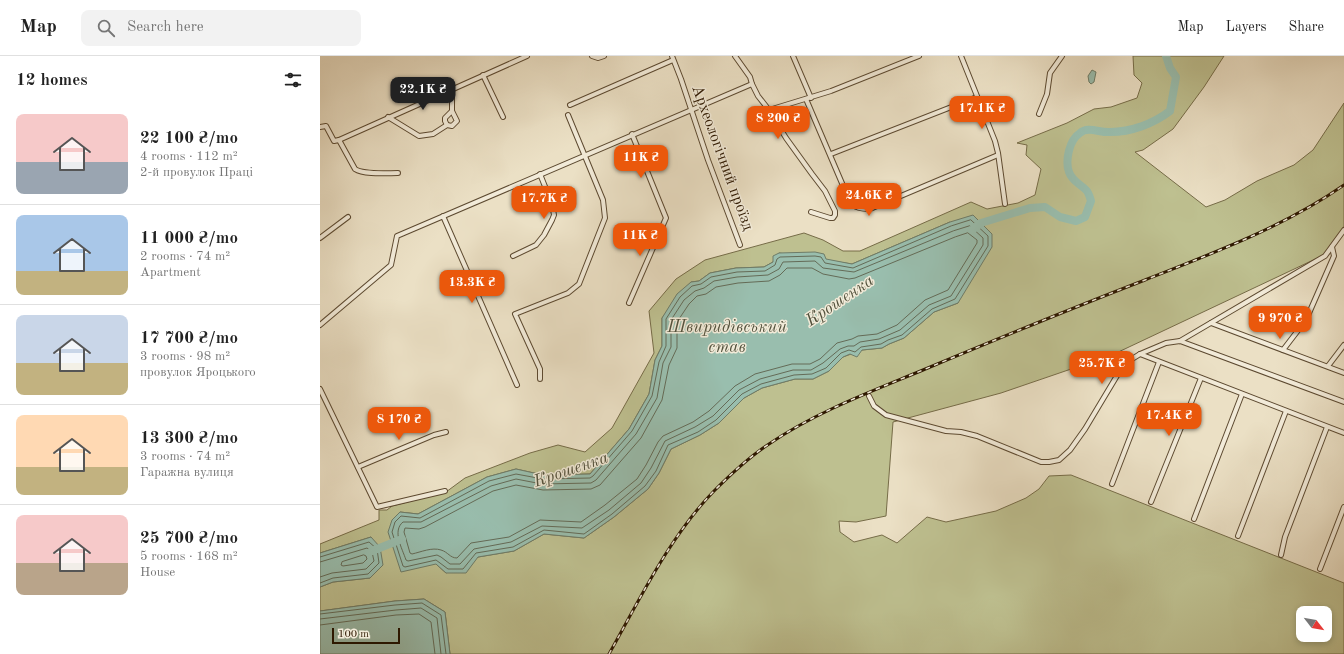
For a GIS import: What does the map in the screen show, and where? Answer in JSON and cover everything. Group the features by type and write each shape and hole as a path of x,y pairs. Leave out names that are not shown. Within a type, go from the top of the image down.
{"street":[{"path":"320,127 326,126 334,141 339,140 452,88 527,56"},
{"path":"592,56 598,58 604,56"},
{"path":"734,56 750,77 758,96 769,110 786,138 825,191 835,210 835,215 833,218 830,218 811,212"},
{"path":"793,56 850,202 853,206 870,209 998,154"},
{"path":"769,110 831,91 919,56"},
{"path":"961,56 995,141 1005,204"},
{"path":"1039,114 1047,94 1050,72 1062,56"},
{"path":"570,105 672,58"},
{"name":"Археологічний проїзд","path":"672,58 681,79 740,245"},
{"path":"484,75 503,117"},
{"path":"320,325 391,265 397,236 632,134 752,84"},
{"path":"388,117 419,136 432,134 447,125 452,126 457,121 452,111 452,88"},
{"path":"831,154 977,97"},
{"path":"447,125 445,118 452,111"},
{"path":"540,379 540,369 538,363 515,314 568,293 579,284 605,218 603,200 568,115"},
{"path":"630,303 666,218 632,134"},
{"path":"339,140 355,169 359,172 398,173"},
{"path":"513,256 536,245 544,235 554,215 552,204 540,174"},
{"path":"443,216 517,386"},
{"path":"321,236 348,217"},
{"path":"869,396 874,406 886,415 977,436 1041,462 1058,460 1070,450 1085,429 1124,364 1140,354 1166,343 1180,341 1325,256 1344,230"},
{"path":"1283,350 1306,320 1334,256 1332,248"},
{"path":"1210,323 1344,373"},
{"path":"1180,341 1344,402"},
{"path":"1328,366 1344,345"},
{"path":"1140,354 1344,433"},
{"path":"1112,484 1159,362"},
{"path":"1151,502 1201,378"},
{"path":"320,389 377,506 445,490"},
{"path":"1194,519 1242,394"},
{"path":"1238,536 1286,411"},
{"path":"1281,555 1285,538 1327,427"},
{"path":"358,467 434,435 446,432"},
{"path":"1320,569 1344,508"}],"shaded area":[{"path":"1133,56 1224,56 1204,87 1173,129 1143,150 1135,152 1206,207 1225,200 1257,181 1294,165 1313,150 1344,103 1344,230 1326,254 1112,355 1001,393 893,422 886,516 856,522 839,521 840,532 854,542 882,535 897,543 927,517 946,522 996,511 1026,498 1039,489 1049,476 1071,475 1344,583 1344,654 450,654 445,612 424,599 395,601 320,611 320,587 333,582 370,578 371,537 320,553 320,544 379,520 379,510 387,510 392,506 446,492 465,478 530,453 558,445 585,452 612,428 654,353 649,311 676,279 705,260 804,233 823,240 843,251 860,251 971,202 987,209 1018,203 1035,195 1041,169 1026,155 1027,145 1017,143 1067,123 1094,109 1111,107 1137,98 1142,83 1134,75","holes":["950,222 958,303 934,312 904,338 882,348 862,350 843,357 829,371 813,379 795,379 762,388 744,398 719,423 700,435 671,449 659,473 648,489 614,517 584,538 544,534 514,551 478,557 446,573 436,564 400,512 418,514 487,477 516,469 543,475 590,474 629,429 649,394 655,360 662,346 662,318 691,282 699,281 710,273 736,268 764,267 773,262 779,253 852,264"]}],"water":[{"path":"1092,70 1096,72 1094,82 1091,84 1088,76"},
{"name":"Швиридівський став","path":"973,215 992,234 992,247 958,303 934,312 904,338 882,348 862,350 857,357 850,354 843,357 829,371 813,379 795,379 762,388 744,398 719,423 700,435 671,449 659,473 648,489 614,517 584,538 544,534 514,551 478,557 466,573 446,573 436,564 401,572 388,532 392,520 400,512 418,514 487,477 516,469 543,475 590,474 629,429 649,394 655,360 662,346 662,318 677,294 691,282 699,281 710,273 736,268 764,267 773,262 773,256 779,253 815,252 824,254 826,259 852,264 950,222"},
{"path":"371,537 380,547 383,565 370,578 333,582 320,587 320,553"},
{"path":"424,599 445,612 450,654 320,654 320,611 395,601"}],"waterway":[{"name":"Крошенка","path":"972,230 981,223 1030,208 1045,207 1060,217 1076,221 1085,217 1091,201 1090,197 1086,190 1072,178 1067,162 1073,140 1080,133 1087,130 1118,132 1134,129 1156,120 1170,111 1176,77 1170,68 1166,56"},
{"name":"Крошенка","path":"372,551 402,539"}],"railway":[{"path":"609,654 644,590 683,528 714,491 754,454 805,422 824,412 1034,324 1248,238 1297,214 1344,185"}]}
